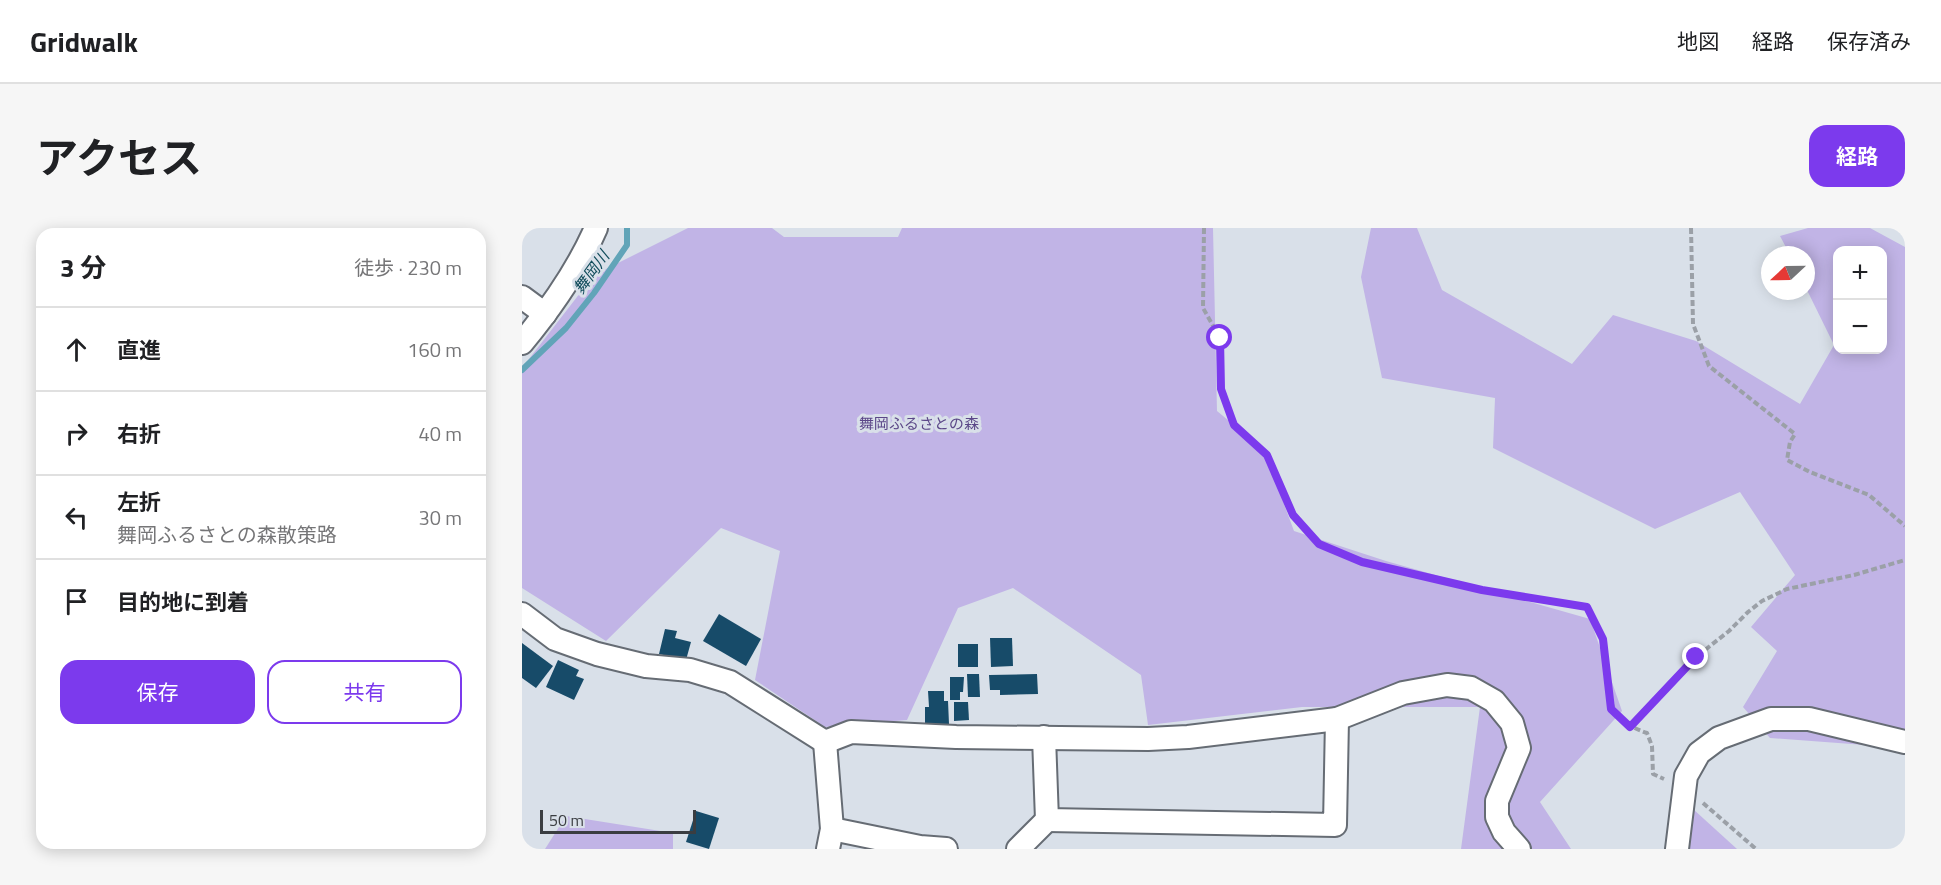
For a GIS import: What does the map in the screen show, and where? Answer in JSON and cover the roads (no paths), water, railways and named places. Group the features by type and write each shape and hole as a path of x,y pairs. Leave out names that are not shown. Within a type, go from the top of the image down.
{"street":[{"path":"522,343 545,314 587,248 596,228"},
{"path":"522,297 545,314"},
{"path":"522,614 555,639 597,654 646,666 690,670 730,682 825,742"},
{"path":"825,742 850,732 956,737 1148,740 1337,719 1403,693 1447,685 1471,688 1494,701 1512,723 1519,748 1497,801 1497,817 1504,832 1519,849"},
{"path":"1677,849 1686,776 1699,753 1719,738 1771,719 1809,718 1905,742"},
{"path":"1018,849 1047,820 1335,825 1337,719"},
{"path":"1044,737 1047,820"},
{"path":"825,742 830,839 946,849"}],"waterway":[{"name":"舞岡川","path":"522,370 566,328 594,293 627,245 627,228"}],"park label":[{"name":"舞岡ふるさとの森","path":"919,424"}]}
